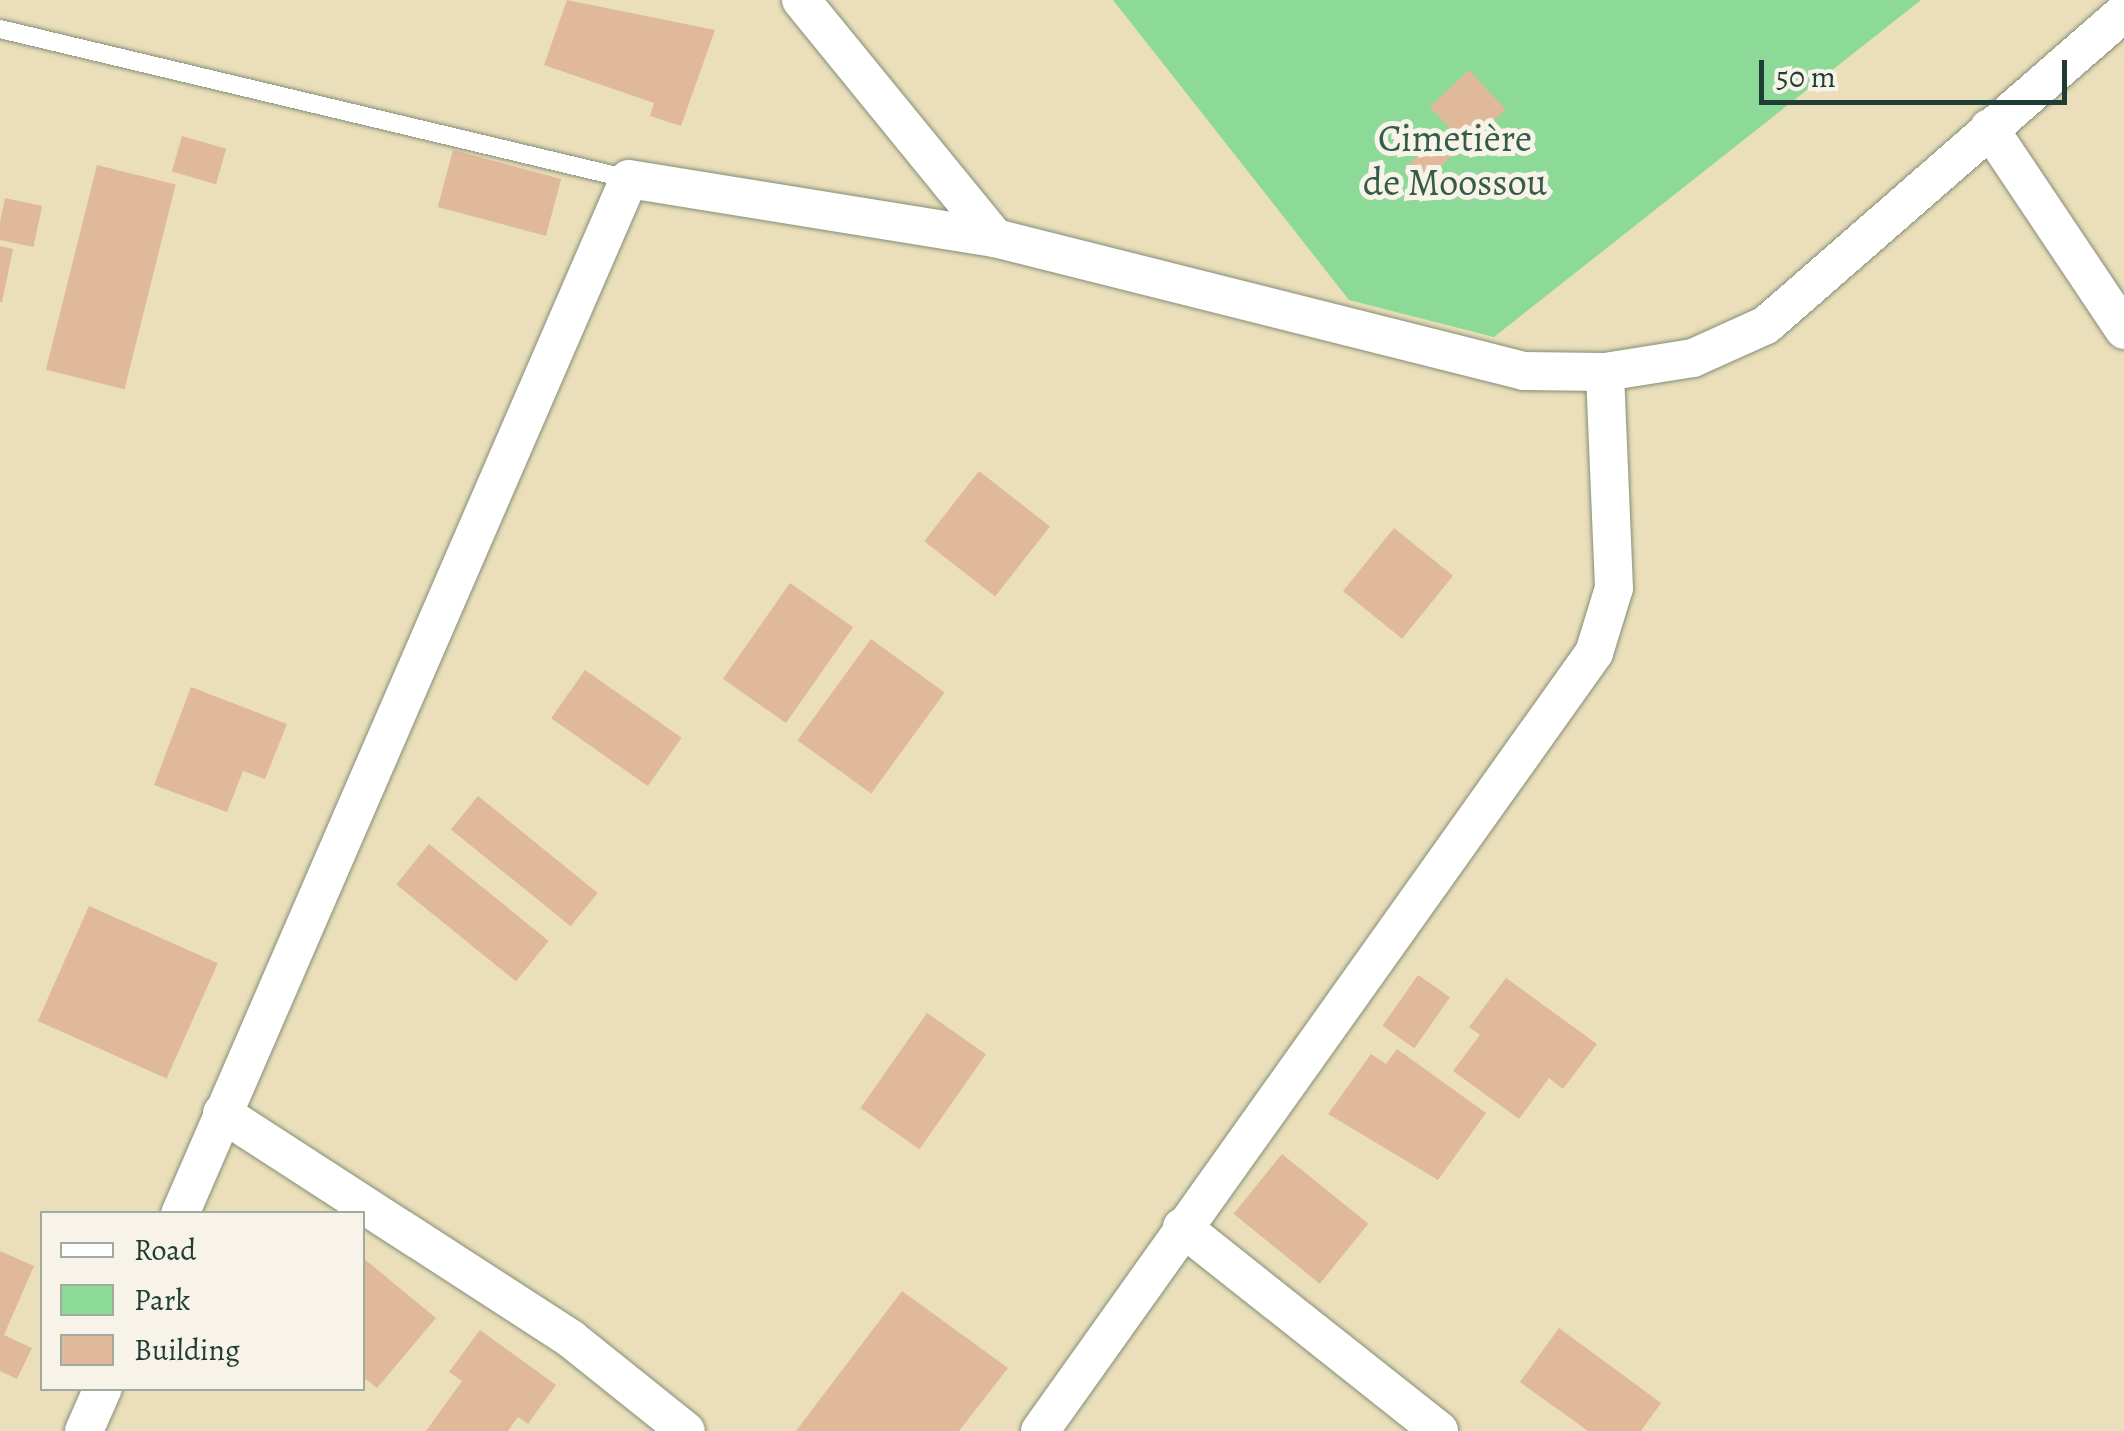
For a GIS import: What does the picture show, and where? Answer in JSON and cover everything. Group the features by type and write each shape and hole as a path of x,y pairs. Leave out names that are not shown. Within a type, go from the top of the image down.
{"street":[{"path":"801,0 994,238"},
{"path":"181,1211 629,179 994,238 1400,344 1524,370 1605,372 1693,358 1766,325 2124,13"},
{"path":"1989,128 2124,330"},
{"path":"1040,1431 1182,1226 1594,653 1614,588 1605,372"},
{"path":"222,1113 571,1340 686,1431"},
{"path":"1182,1226 1440,1431"},
{"path":"84,1431 101,1391"}],"lane":[{"path":"0,29 629,179"}],"green space":[{"name":"Cimetière de Moossou","path":"1113,0 1921,0 1494,337 1349,300"}],"building":[{"path":"567,0 715,30 681,126 650,116 654,103 544,65"},
{"path":"1469,70 1506,109 1466,146 1430,107"},
{"path":"1441,132 1458,149 1421,186 1404,169"},
{"path":"182,136 226,149 216,184 172,172"},
{"path":"453,150 561,179 546,236 438,207"},
{"path":"97,165 176,185 125,389 46,370"},
{"path":"5,198 42,206 33,247 0,240"},
{"path":"0,246 13,249 2,302 0,302"},
{"path":"979,471 1050,526 995,597 924,541"},
{"path":"1394,528 1453,576 1402,639 1343,591"},
{"path":"790,583 853,627 786,723 723,679"},
{"path":"871,639 945,692 871,794 798,740"},
{"path":"585,670 682,738 648,786 551,718"},
{"path":"191,687 287,724 265,779 243,771 227,812 154,785"},
{"path":"478,796 598,893 571,926 451,829"},
{"path":"429,844 549,941 516,981 396,884"},
{"path":"89,906 218,963 167,1078 38,1021"},
{"path":"1418,975 1450,997 1414,1048 1382,1026"},
{"path":"1506,978 1597,1044 1563,1089 1549,1078 1519,1119 1453,1071 1480,1035 1469,1027"},
{"path":"927,1013 986,1054 919,1149 860,1108"},
{"path":"1397,1049 1486,1113 1438,1180 1328,1114 1371,1054 1386,1064"},
{"path":"1282,1154 1368,1224 1320,1284 1234,1214"},
{"path":"0,1251 34,1266 4,1335 32,1348 17,1379 0,1371"},
{"path":"365,1259 436,1318 377,1388 365,1378"},
{"path":"902,1291 1008,1368 959,1431 796,1431"},
{"path":"1559,1328 1661,1403 1641,1431 1588,1431 1520,1382"},
{"path":"480,1330 556,1385 528,1424 518,1417 508,1431 426,1431 462,1381 449,1372"}]}
